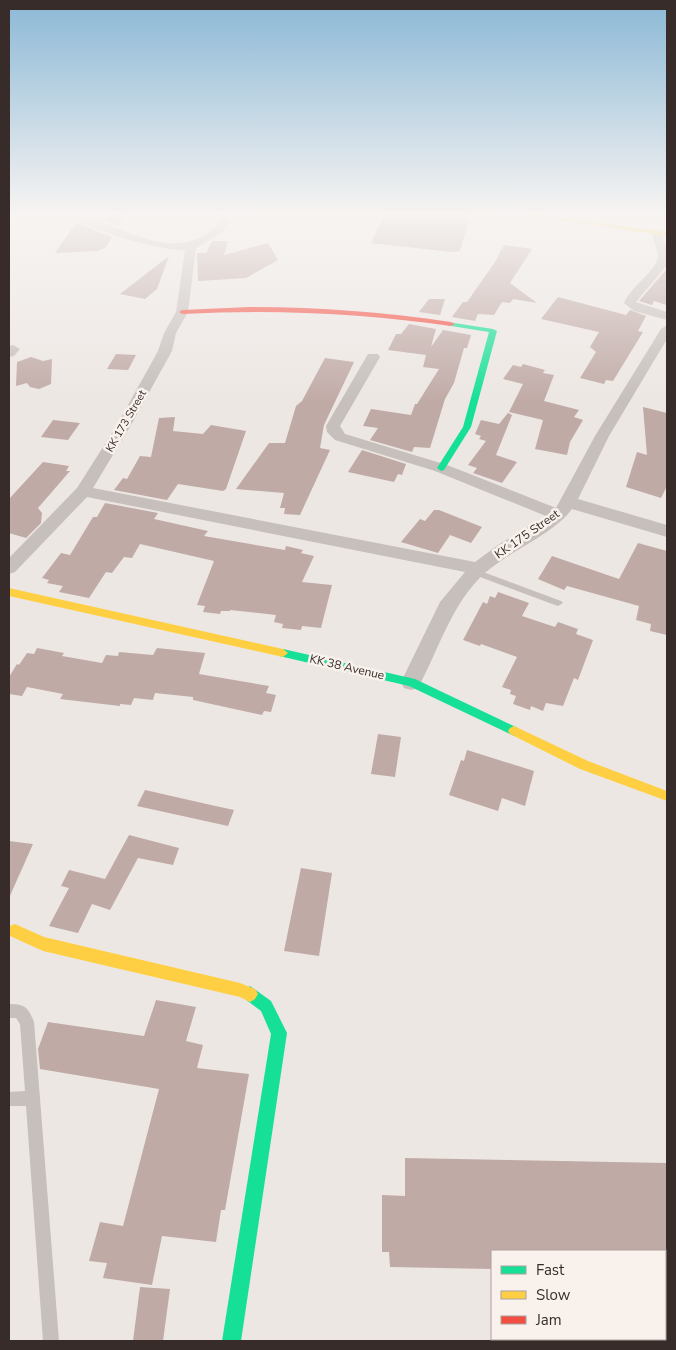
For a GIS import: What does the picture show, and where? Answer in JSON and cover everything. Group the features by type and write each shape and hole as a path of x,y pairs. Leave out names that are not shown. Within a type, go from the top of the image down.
{"street":[{"name":"KK 173 Street","path":"9,568 83,491 124,426 165,351 170,333 182,312 186,276"},
{"path":"652,276 632,297 630,303 638,308 667,316"},
{"path":"182,312 246,308 395,315 493,331 467,426 441,468"},
{"name":"KK 175 Street","path":"410,682 446,607 477,570 564,508 602,436 667,329"},
{"path":"373,356 333,426 334,432 340,437 564,508 667,531"},
{"path":"83,491 269,526 477,570"},
{"name":"KK 38 Avenue","path":"9,592 410,682 584,765 667,796"},
{"path":"16,931 43,944 240,990 258,997 273,1013 279,1033 231,1341"}],"lane":[{"path":"477,570 558,603"},
{"path":"9,1011 20,1012 27,1022 50,1341"},
{"path":"9,1099 33,1098"}],"building":[{"path":"143,276 162,276 157,289 145,299 120,294"},
{"path":"198,276 250,276 246,278 198,281"},
{"path":"485,276 515,276 510,283 537,303 513,299 510,303 502,302 494,315 478,314 475,321 452,317 463,302 467,302"},
{"path":"661,276 667,276 667,305 654,301 652,305 639,301"},
{"path":"558,297 626,315 630,310 646,316 638,331 643,332 613,381 606,380 604,384 580,378 596,352 590,347 599,332 541,319"},
{"path":"429,299 445,299 440,315 419,312"},
{"path":"409,324 436,329 431,347 443,330 471,335 467,348 464,348 454,383 445,399 430,448 414,447 412,452 370,440 378,428 363,426 371,409 411,415 415,404 417,404 439,369 423,367 426,355 388,350 396,334 401,334"},
{"path":"116,354 136,355 128,370 107,369"},
{"path":"31,357 43,361 52,359 51,384 39,389 30,387 27,383 16,386 17,362"},
{"path":"325,358 354,362 324,425 320,448 330,450 300,515 284,514 285,508 280,508 284,493 236,489 269,443 285,443 296,406 302,401"},
{"path":"523,364 545,370 543,373 554,375 544,401 579,410 574,417 583,420 570,442 567,455 535,449 543,420 509,412 523,384 503,379 513,365 521,367"},
{"path":"643,407 667,413 667,486 661,498 626,487 637,452 647,455"},
{"path":"508,413 512,415 496,455 517,462 502,483 473,473 477,468 468,465 486,441 479,439 481,436 475,434 481,420 499,424"},
{"path":"175,417 173,431 203,434 211,425 246,431 226,489 223,491 178,484 167,500 114,490 123,478 127,479 140,456 151,457 159,418"},
{"path":"53,420 80,423 68,440 41,437"},
{"path":"362,450 406,464 402,475 398,474 394,482 348,472"},
{"path":"43,462 69,466 66,471 70,471 38,508 42,513 41,523 26,538 9,533 9,499"},
{"path":"105,503 158,513 154,519 208,531 204,536 285,550 286,546 303,550 301,553 314,556 302,582 332,585 321,628 302,626 301,630 282,628 283,624 274,622 276,615 230,610 221,611 220,614 203,612 205,606 197,605 214,561 140,544 132,558 124,557 112,573 106,572 89,598 59,592 63,586 47,583 49,580 42,578 61,553 70,555 93,517 97,517"},
{"path":"434,510 439,510 482,527 471,543 450,535 438,553 401,542 420,519 425,521"},
{"path":"638,543 667,551 667,635 650,631 651,624 636,620 639,606 567,586 564,590 538,579 552,556 619,579"},
{"path":"498,592 529,603 522,616 555,627 558,622 578,629 576,634 593,640 578,680 574,678 563,706 546,703 543,711 531,706 530,710 513,704 516,696 510,694 511,690 502,687 517,657 481,644 480,646 463,640 483,602 487,604 490,596 495,598"},
{"path":"37,648 64,653 62,656 102,663 106,655 118,656 119,652 153,655 157,648 205,653 199,674 269,686 266,693 276,695 271,712 264,711 262,715 193,700 193,697 155,693 153,700 134,698 131,705 120,704 120,706 60,699 63,694 27,687 22,696 9,694 9,677 27,653 34,654"},
{"path":"378,734 401,737 395,777 371,774"},
{"path":"467,750 534,771 525,806 502,798 498,811 449,795 461,760 464,761"},
{"path":"145,790 234,810 228,826 137,806"},
{"path":"129,835 179,848 173,865 138,858 110,910 92,904 78,933 49,926 69,888 61,886 69,870 105,879"},
{"path":"9,841 33,844 9,898"},
{"path":"301,868 332,873 319,956 284,951"},
{"path":"156,1000 196,1007 186,1041 203,1045 197,1068 249,1074 225,1210 221,1210 216,1242 162,1236 152,1285 103,1278 107,1263 89,1261 100,1222 123,1226 159,1089 40,1069 38,1049 48,1022 144,1036"},
{"path":"405,1158 667,1163 667,1251 491,1250 491,1269 390,1267 389,1252 382,1252 382,1195 405,1196"},
{"path":"140,1287 170,1289 163,1341 133,1341"}],"traffic: fast":[{"path":"441,468 467,427 493,331 451,324"},
{"path":"283,653 411,682 514,731"},
{"path":"231,1341 279,1033 266,1006 250,994"}],"traffic: slow":[{"path":"9,592 283,653"},
{"path":"514,731 584,765 667,796"},
{"path":"15,931 43,944 240,990 250,994"}],"traffic: jam":[{"path":"182,312 249,309 317,310 384,315 451,324"}]}
